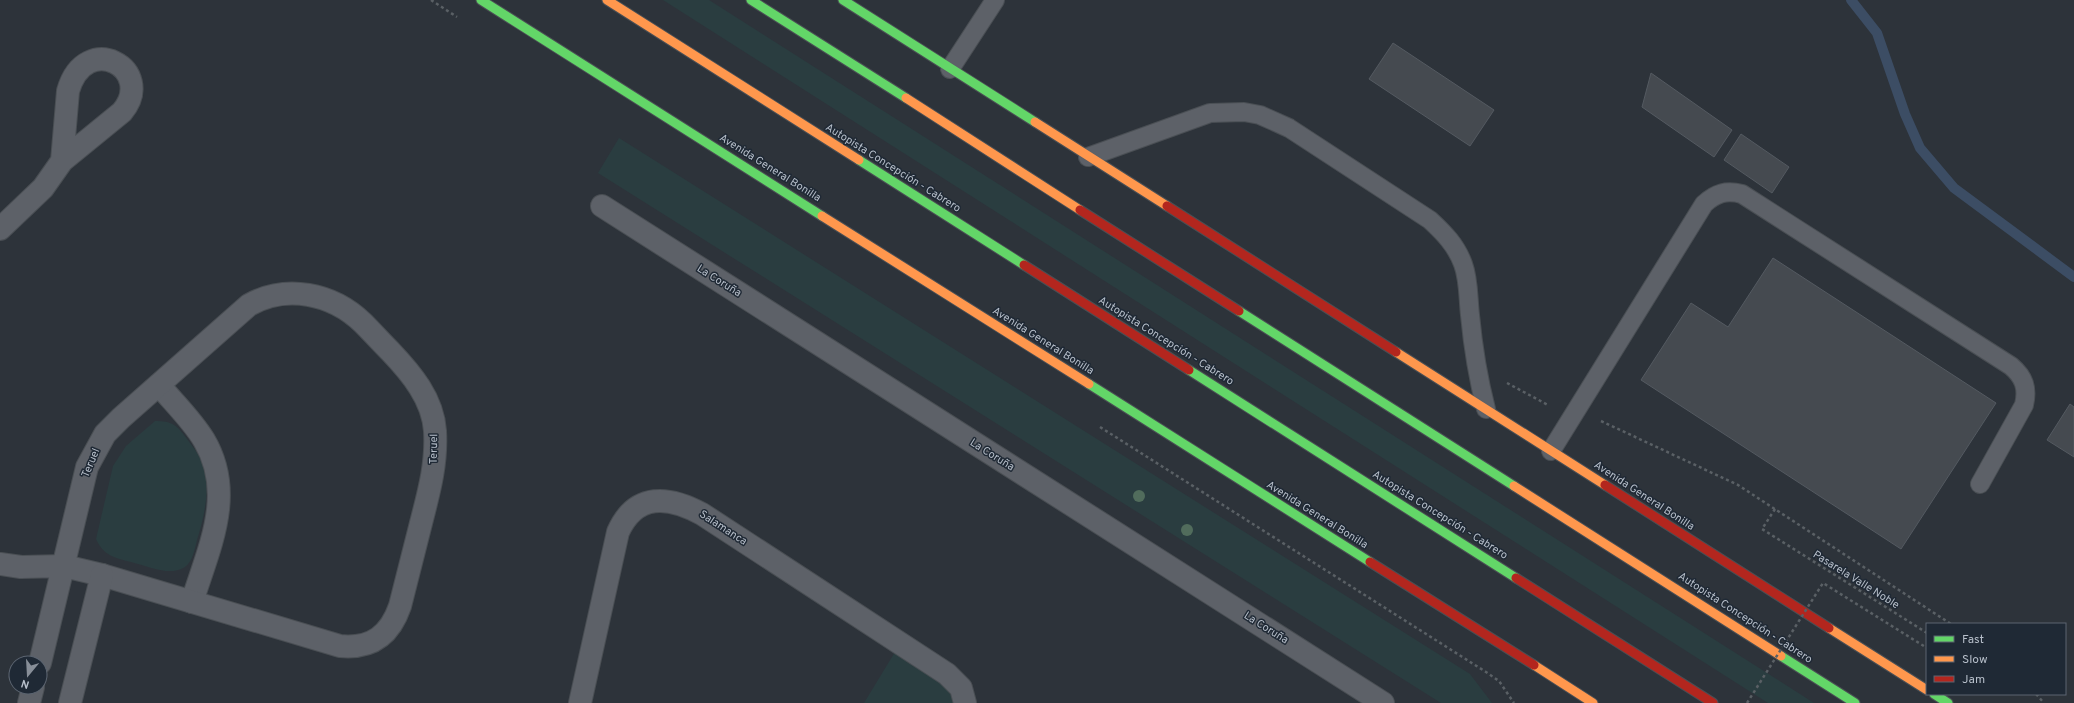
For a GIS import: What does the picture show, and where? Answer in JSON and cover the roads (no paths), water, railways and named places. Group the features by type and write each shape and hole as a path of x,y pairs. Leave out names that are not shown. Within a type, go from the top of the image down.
{"main road":[{"name":"Avenida General Bonilla","path":"481,0 1593,703"},
{"name":"Autopista Concepción - Cabrero","path":"607,0 1713,703"},
{"name":"Autopista Concepción - Cabrero","path":"751,0 1855,703"},
{"name":"Avenida General Bonilla","path":"843,0 1926,689"},
{"path":"1936,695 1948,703"}],"street":[{"path":"0,229 43,188 62,161"},
{"name":"La Coruña","path":"602,206 1383,703"},
{"name":"Teruel","path":"0,564 21,567 64,566 102,575 340,646 358,646 374,641 386,632 395,620 400,606 433,478 436,454 435,429 428,404 417,382 382,343 362,322 335,304 308,294 277,294 262,298 249,305 120,418 106,434 94,452 83,483 64,566 42,655"},
{"path":"159,385 203,438 216,467 219,482 220,501 217,519 192,602"},
{"name":"Salamanca","path":"580,703 618,532 624,520 633,510 644,503 671,501 686,505 702,514 955,680 961,688 965,703"},
{"path":"70,703 102,575"}],"lane":[{"path":"950,69 995,0"},
{"path":"1088,157 1210,113 1244,112 1260,115 1289,128 1430,220 1444,232 1455,248 1463,264 1467,282 1477,374 1486,409"},
{"path":"1551,451 1704,204 1712,196 1721,192 1732,191 1742,194 2020,373 2025,383 2026,394 2024,405 1980,484"}],"waterway":[{"path":"1851,0 1877,33 1905,114 1920,148 1954,188 2074,277"}]}
